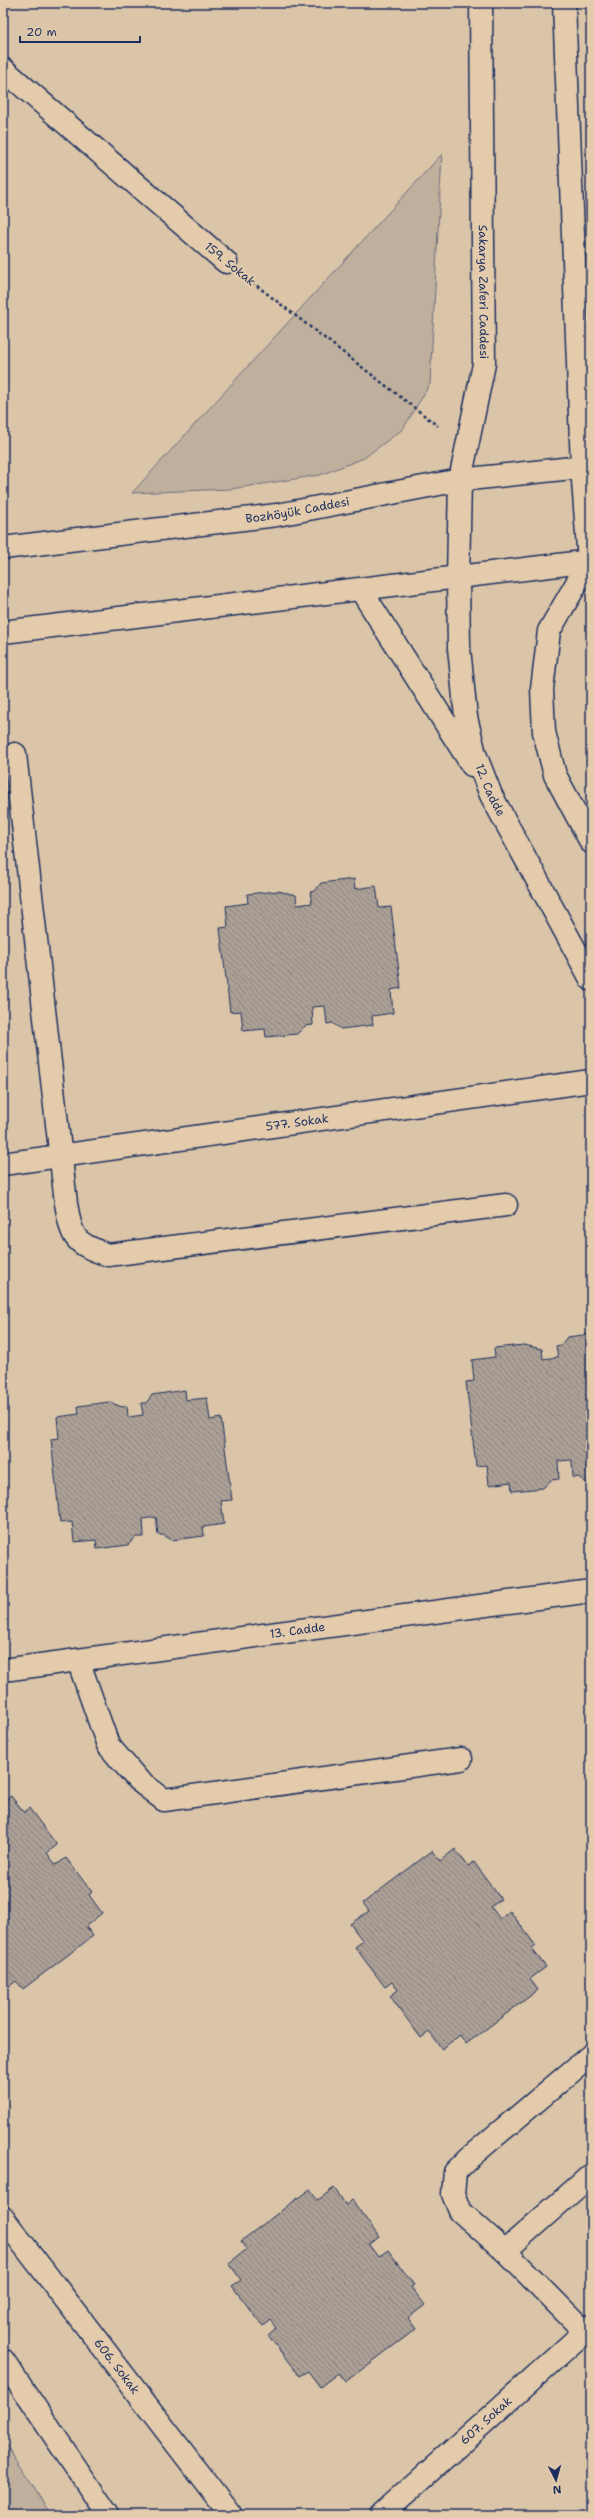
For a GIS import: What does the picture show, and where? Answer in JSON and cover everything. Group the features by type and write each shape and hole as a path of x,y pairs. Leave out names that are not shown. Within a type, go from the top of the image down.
{"main road":[{"name":"Sakarya Zaferi Caddesi","path":"458,579 460,480 484,364 481,3"},
{"path":"564,3 587,466 590,561 549,631 542,689 544,732 555,775 591,842"},
{"name":"159. Sokak","path":"3,69 226,262"},
{"path":"578,297 591,316"},
{"name":"Bozhöyük Caddesi","path":"3,548 277,515 460,480 587,466"},
{"path":"3,632 458,579 590,561"},
{"name":"12. Cadde","path":"458,579 459,648 466,717 475,754 491,795 591,980"},
{"path":"361,590 491,795"},
{"path":"15,754 60,1156 71,1232 84,1247 108,1255 506,1205"},
{"name":"577. Sokak","path":"3,1164 591,1081"},
{"name":"13. Cadde","path":"3,1670 591,1591"},
{"path":"78,1660 108,1745 138,1780 164,1800 461,1758"},
{"path":"588,2329 460,2211 453,2194 455,2172 469,2158 591,2054"},
{"path":"505,2251 591,2176"},
{"name":"606. Sokak","path":"3,2218 231,2515"},
{"name":"607. Sokak","path":"381,2515 588,2329"},
{"path":"3,2360 108,2515"}],"path":[{"name":"159. Sokak","path":"226,262 467,448"}],"shaded area":[{"path":"442,154 430,384 403,429 364,458 320,475 231,489 132,493"},
{"path":"3,2440 51,2515 3,2515"}],"building":[{"path":"354,879 355,889 376,886 379,908 391,907 401,988 391,990 393,1013 372,1016 373,1025 341,1029 332,1023 327,1024 325,1006 312,1007 313,1025 305,1026 297,1034 266,1037 265,1029 243,1031 241,1011 230,1012 220,928 228,927 226,906 248,903 247,894 278,891 296,895 297,905 312,903 310,892 315,891 321,883"},
{"path":"591,1334 591,1483 587,1483 578,1477 573,1478 572,1460 558,1461 559,1479 551,1480 543,1488 512,1491 511,1482 489,1485 487,1465 476,1466 466,1382 474,1381 472,1360 495,1357 494,1348 524,1345 542,1349 543,1359 558,1357 556,1346 561,1345 567,1337"},
{"path":"185,1390 186,1400 207,1398 210,1420 221,1418 232,1500 221,1501 224,1524 203,1527 204,1536 172,1540 163,1535 158,1535 156,1517 143,1519 144,1537 136,1537 128,1545 97,1549 96,1540 74,1542 72,1522 60,1523 51,1439 59,1438 57,1417 79,1414 78,1406 109,1402 122,1407 127,1406 128,1417 143,1415 141,1403 146,1403 152,1395"},
{"path":"11,1796 24,1812 29,1808 57,1845 47,1853 56,1865 66,1858 92,1892 89,1895 102,1913 86,1926 93,1936 23,1989 16,1981 3,1991 3,1802"},
{"path":"455,1849 468,1866 474,1862 501,1899 491,1907 500,1919 510,1911 536,1946 532,1949 546,1967 530,1979 538,1990 466,2044 460,2035 442,2049 429,2032 421,2038 390,1996 398,1990 392,1982 385,1987 355,1947 363,1941 350,1924 369,1911 363,1903 432,1851 440,1861"},
{"path":"334,2188 346,2205 352,2200 379,2237 369,2245 378,2257 388,2250 414,2285 411,2287 425,2305 408,2318 416,2329 345,2382 338,2373 320,2387 308,2371 299,2376 268,2335 276,2328 270,2320 263,2326 232,2286 241,2280 229,2263 247,2249 241,2241 310,2189 318,2200"},
{"path":"591,2509 591,2515 581,2515"}]}
